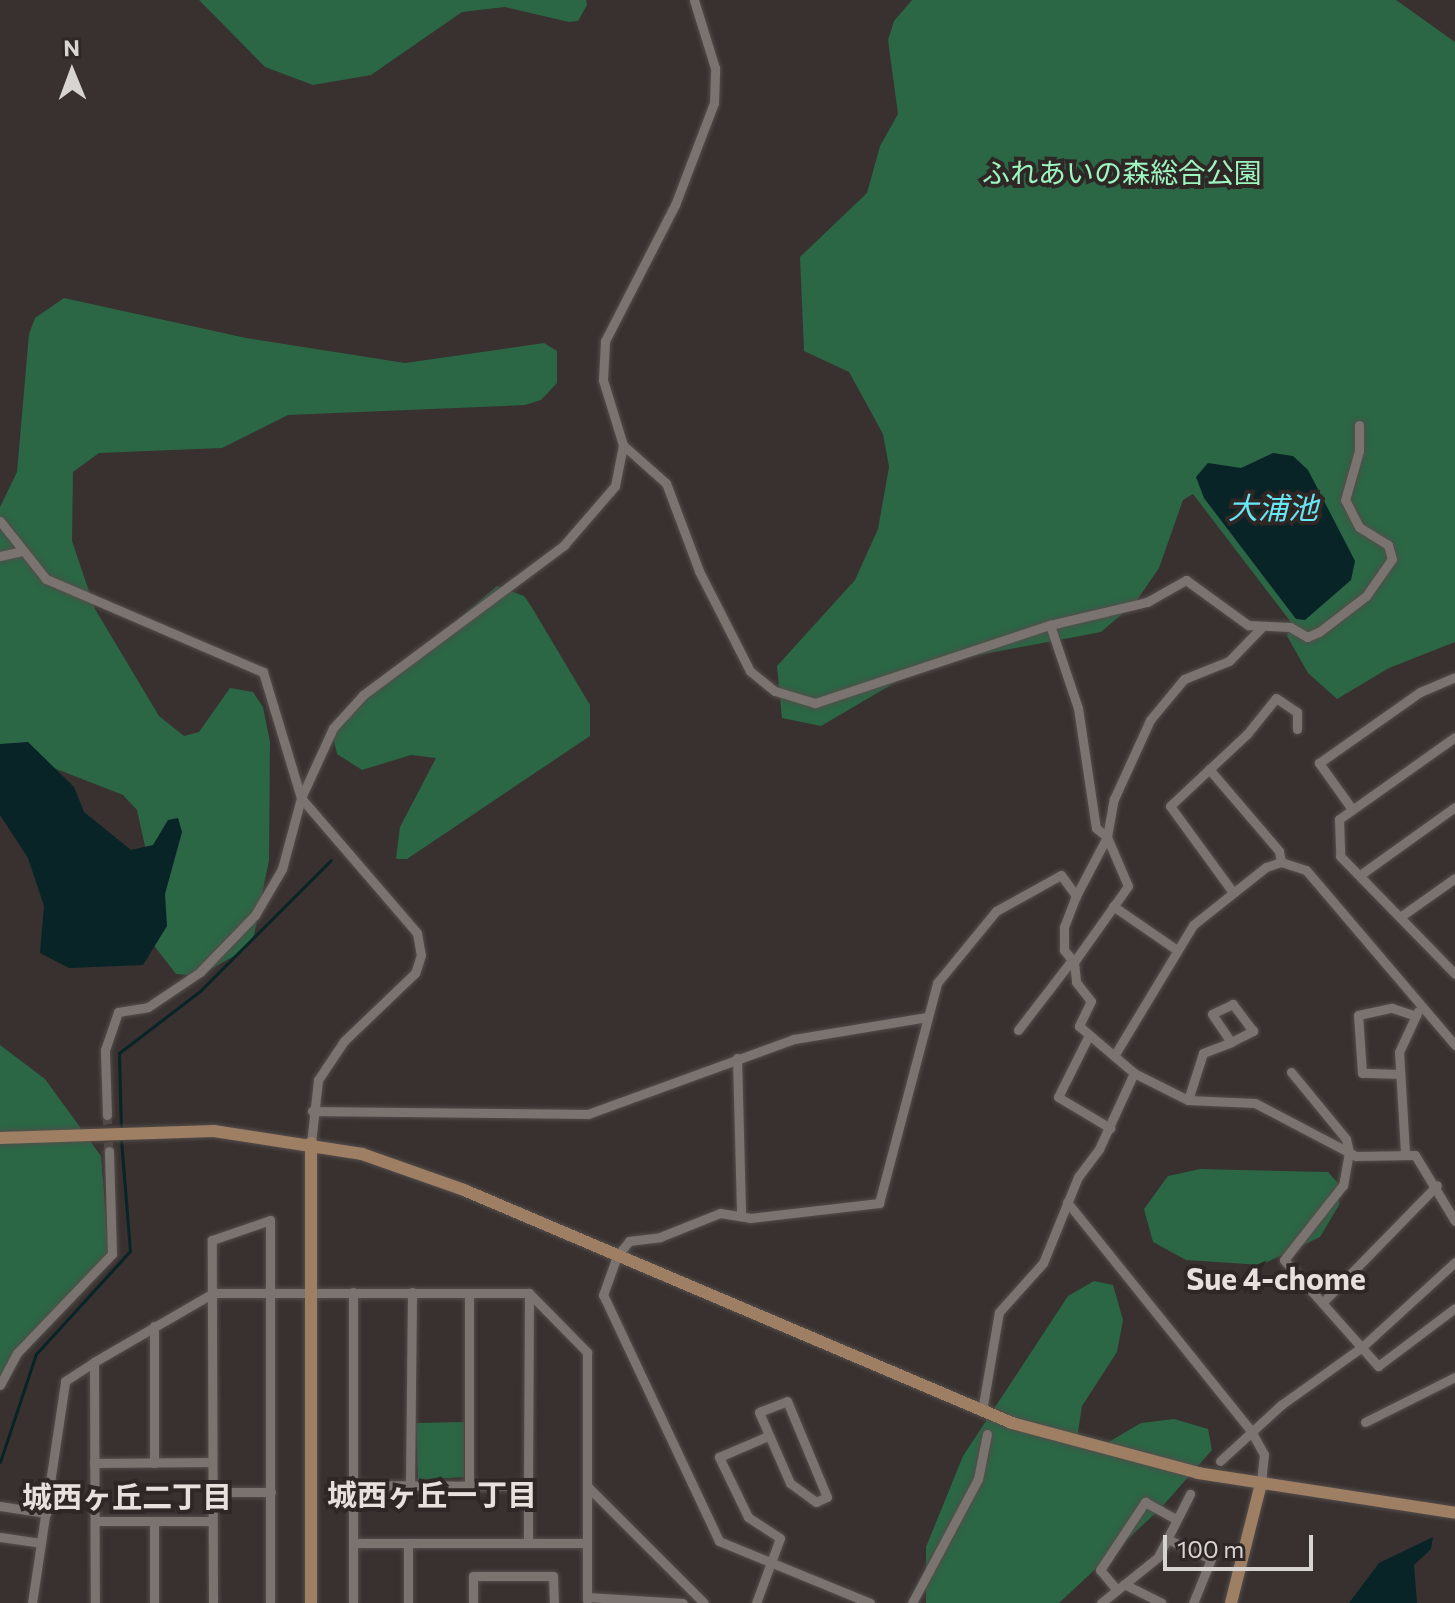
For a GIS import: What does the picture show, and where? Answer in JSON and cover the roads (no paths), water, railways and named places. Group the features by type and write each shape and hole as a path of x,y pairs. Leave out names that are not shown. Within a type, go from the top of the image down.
{"street":[{"path":"107,1115 105,1050 118,1012 148,1007 200,972 255,915 282,869 301,798 333,728 363,695 474,618 586,522 615,486 623,445 603,380 605,341 675,205 714,103 712,52 694,0"},
{"path":"623,445 666,483 699,571 750,671 793,700 847,697 1050,625 1147,602 1186,580 1260,629 1290,627 1307,637 1319,632 1366,596 1391,562 1388,545 1365,534 1345,500 1359,451 1359,425"},
{"path":"0,521 46,579 263,672 301,798 417,933 421,955 415,973 329,1060 312,1111 311,1603"},
{"path":"0,556 21,551"},
{"path":"1018,1030 1128,886 1107,837 1096,828 1078,708 1050,625"},
{"path":"1260,629 1229,661 1184,679 1150,720 1114,799 1107,837 1076,896 1064,927 1064,950 1073,961 1076,982 1091,1001 1079,1026 1134,1073 1188,1100 1255,1103 1349,1152 1405,1152 1423,1161 1455,1221"},
{"path":"1352,809 1319,763 1420,692 1455,677"},
{"path":"1232,891 1170,806 1276,698 1297,712 1297,729"},
{"path":"1455,737 1339,819 1340,856 1455,974"},
{"path":"1209,769 1279,851 1281,862"},
{"path":"1360,875 1455,807"},
{"path":"1114,1056 1193,925 1232,891 1281,862 1306,870 1455,1045"},
{"path":"870,1603 772,1566 719,1541 708,1525 603,1295 617,1256 629,1241 741,1212 750,1218 879,1203 937,983 996,911 1061,875 1076,896"},
{"path":"1400,917 1453,882"},
{"path":"1113,906 1177,950"},
{"path":"1188,1100 1203,1053 1231,1042 1253,1031 1233,1004 1212,1014 1231,1042"},
{"path":"1405,1152 1399,1052 1421,1004"},
{"path":"1400,1074 1362,1073 1358,1015 1392,1008 1416,1016"},
{"path":"312,1111 588,1114 794,1039 927,1017"},
{"path":"1089,1035 1058,1097 1110,1128"},
{"path":"737,1058 741,1212"},
{"path":"1291,1072 1346,1139 1349,1152 1343,1185 1284,1260 1378,1366 1455,1308"},
{"path":"982,1411 999,1312 1043,1263 1067,1202 1110,1128 1134,1073"},
{"path":"0,1138 165,1130 311,1143 407,1168 982,1411 1080,1444 1261,1484 1455,1513"},
{"path":"0,1385 17,1353 112,1254 109,1151"},
{"path":"1323,1302 1437,1185"},
{"path":"1067,1202 1251,1431 1264,1454 1261,1484 1231,1603"},
{"path":"213,1603 212,1240 270,1220 270,1603"},
{"path":"1220,1461 1251,1431 1362,1347 1455,1262"},
{"path":"32,1603 65,1381 213,1293 312,1292 529,1293 587,1352 587,1600 683,1603"},
{"path":"353,1292 353,1603"},
{"path":"410,1485 412,1292"},
{"path":"469,1293 469,1485"},
{"path":"528,1543 529,1293"},
{"path":"154,1326 154,1463"},
{"path":"94,1362 95,1603"},
{"path":"1365,1422 1455,1377"},
{"path":"787,1401 827,1497 816,1502 790,1483 768,1436 759,1412 787,1401"},
{"path":"912,1603 978,1479 987,1434"},
{"path":"756,1603 780,1538 748,1517 719,1457 768,1436"},
{"path":"94,1463 212,1462"},
{"path":"353,1485 528,1486"},
{"path":"587,1486 704,1603"},
{"path":"212,1492 271,1492"},
{"path":"1101,1603 1149,1568 1190,1494"},
{"path":"1162,1603 1121,1587 1100,1570 1145,1502 1174,1518"},
{"path":"0,1506 46,1513"},
{"path":"95,1521 212,1521"},
{"path":"154,1521 154,1603"},
{"path":"0,1537 41,1543"},
{"path":"1167,1539 1211,1559 1193,1603"},
{"path":"353,1543 587,1543"},
{"path":"408,1543 408,1603"},
{"path":"473,1603 473,1576 553,1576 554,1603"}],"water":[{"name":"大浦池","path":"1273,453 1293,456 1308,470 1355,561 1351,580 1305,620 1296,619 1204,498 1196,477 1208,463 1241,468"},
{"path":"28,742 74,787 84,812 131,850 153,845 168,820 178,818 182,832 165,894 167,926 143,965 69,968 40,953 44,906 28,858 0,815 0,744"},
{"path":"1433,1537 1431,1549 1414,1565 1417,1603 1349,1603 1379,1563"}],"waterway":[{"path":"121,1131 119,1053 200,991 331,860"},
{"path":"0,1462 36,1354 130,1251 121,1139"}],"tunnel":[{"path":"107,1115 109,1151"}],"district":[{"name":"Sue 4-chome","path":"1276,1278"},
{"name":"城西ヶ丘一丁目","path":"432,1494"},
{"name":"城西ヶ丘二丁目","path":"127,1496"}],"park label":[{"name":"ふれあいの森総合公園","path":"1122,172"}]}
